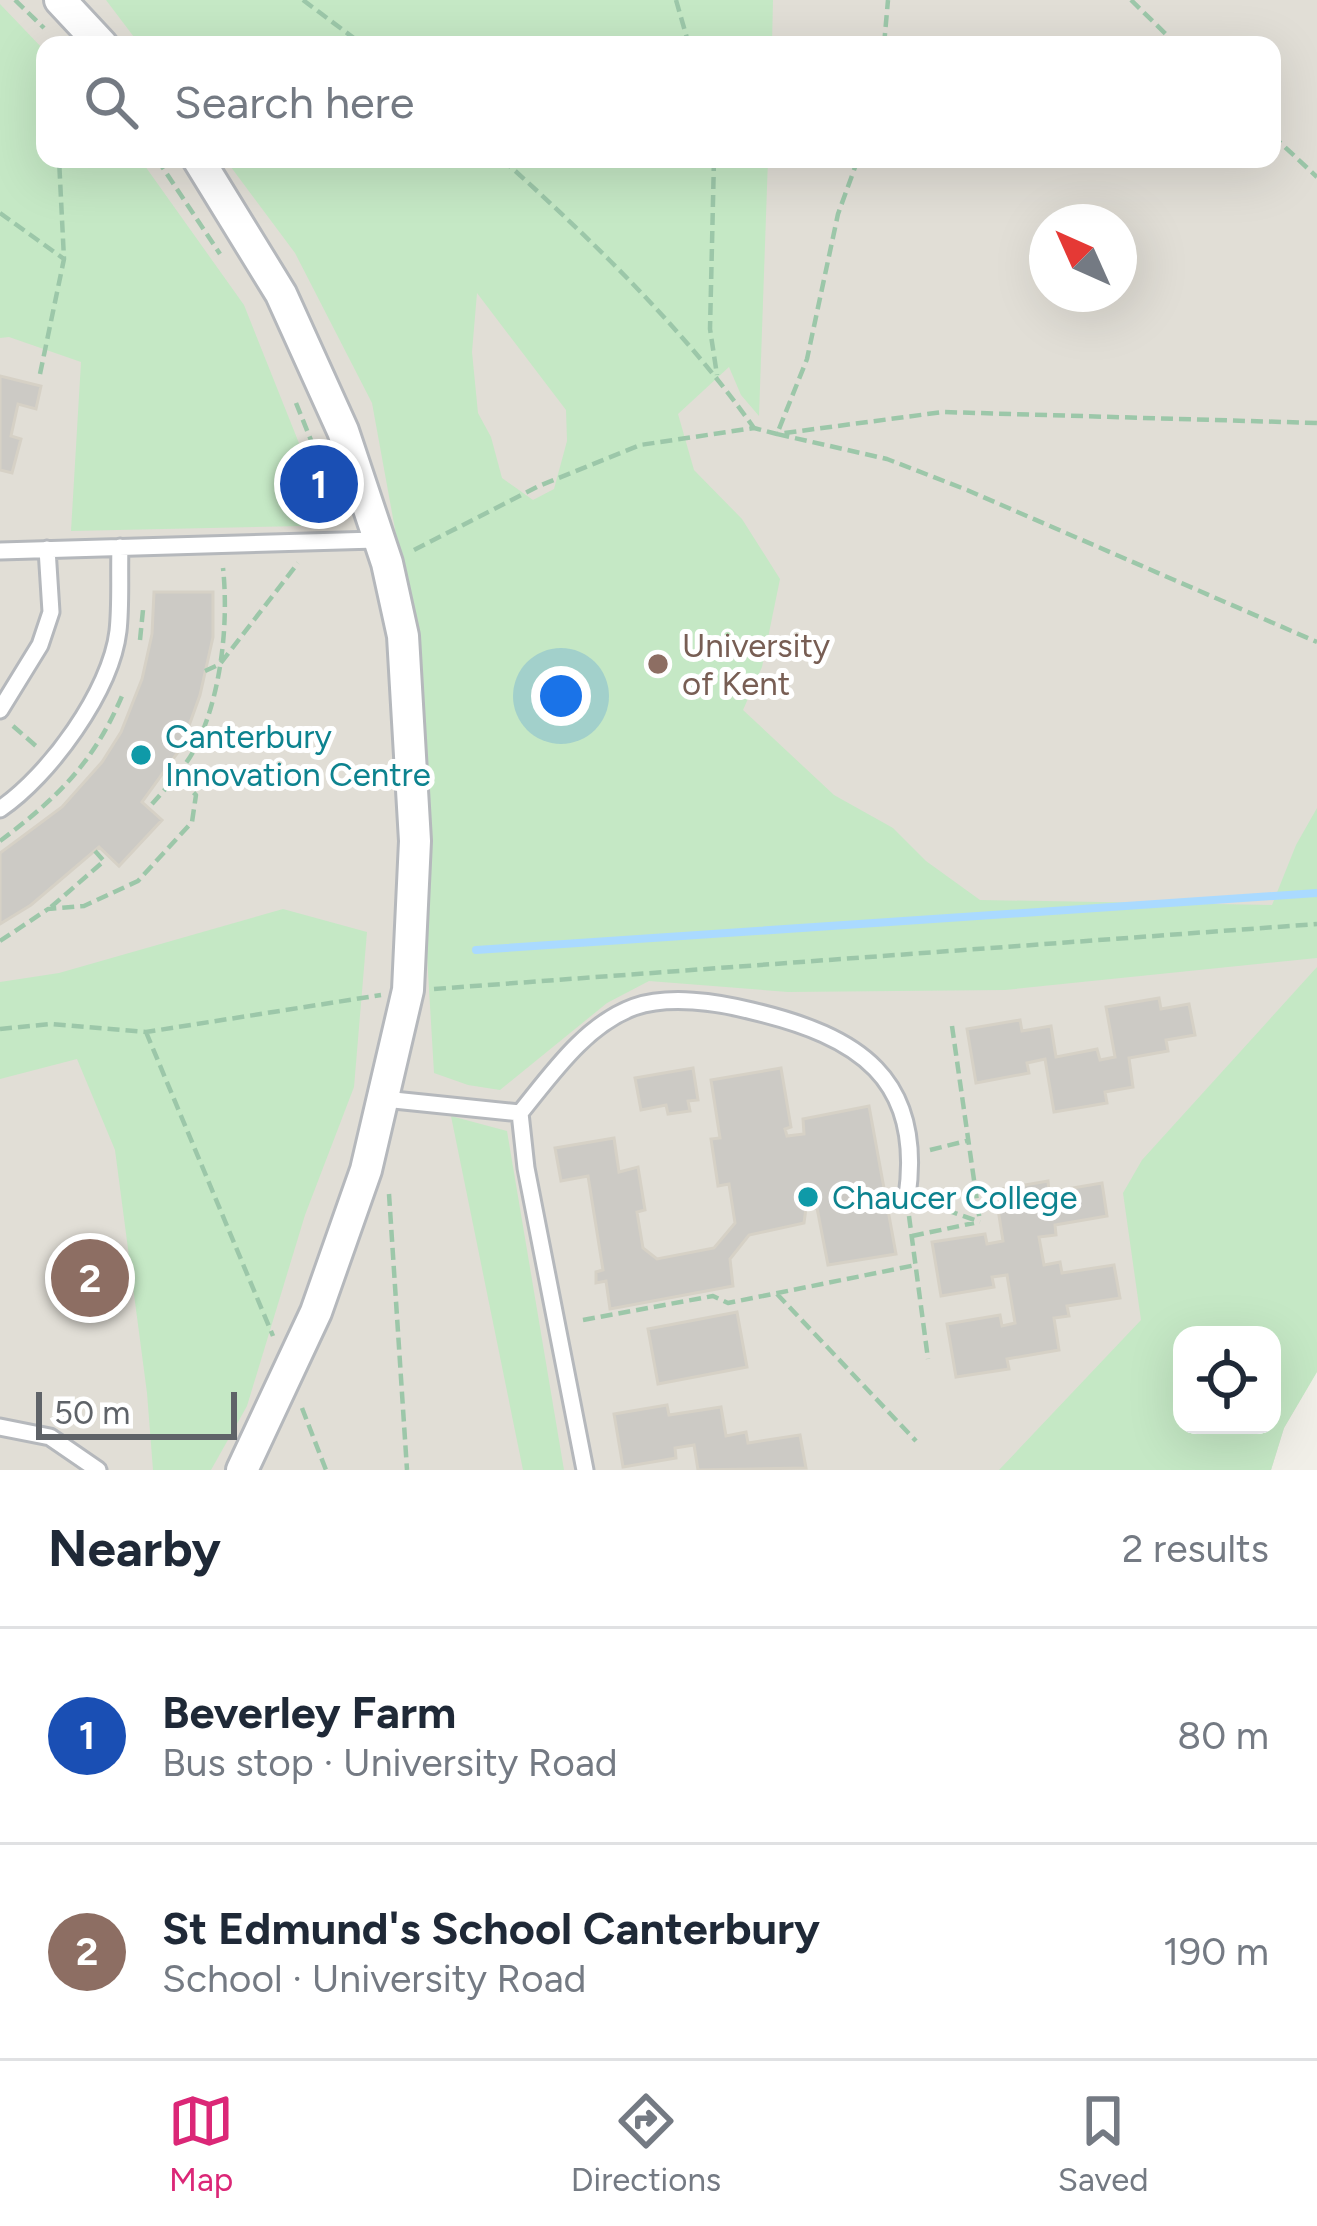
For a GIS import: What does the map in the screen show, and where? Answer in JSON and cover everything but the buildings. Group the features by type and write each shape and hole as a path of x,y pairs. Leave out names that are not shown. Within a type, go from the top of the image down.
{"street":[{"path":"60,0 94,36"},
{"path":"204,168 281,294 343,430 382,552 403,636 415,841 408,990 366,1170 338,1256 242,1470"}],"lane":[{"path":"0,551 120,547 382,552"},
{"path":"0,808 51,760 83,718 106,673 118,635 120,547"},
{"path":"0,710 40,645 51,612 47,549"},
{"path":"585,1470 526,1168 520,1113 600,1026 635,1006 679,1001 731,1006 805,1023 868,1057 898,1100 913,1154 907,1197"},
{"path":"383,1099 520,1113"},
{"path":"0,1427 50,1437 98,1470"}],"path":[{"path":"15,0 52,36"},
{"path":"303,0 351,36"},
{"path":"676,0 686,36"},
{"path":"885,36 888,0"},
{"path":"1130,0 1168,36"},
{"path":"1281,143 1317,177"},
{"path":"40,374 64,259 59,168"},
{"path":"163,168 227,265"},
{"path":"512,168 614,264 717,376 754,428"},
{"path":"714,168 710,329 717,376"},
{"path":"777,434 807,359 838,214 855,168"},
{"path":"0,214 64,259"},
{"path":"205,671 220,664 299,554 298,539 310,537 325,524 331,503 324,471 289,385"},
{"path":"777,434 944,412 1317,423"},
{"path":"382,552 640,445 754,428 887,459 1317,642"},
{"path":"280,564 299,554"},
{"path":"152,804 194,751 220,664 224,568 204,568"},
{"path":"138,645 143,610"},
{"path":"0,841 41,811 73,777 106,734 129,677"},
{"path":"21,732 40,749"},
{"path":"48,909 84,906 114,895 138,881 169,851 192,822 196,807 196,795 177,775"},
{"path":"0,929 3,940 48,909 104,861 95,851"},
{"path":"0,1029 51,1024 146,1032 408,990 1317,924"},
{"path":"952,1026 980,1222"},
{"path":"146,1032 326,1470"},
{"path":"913,1154 970,1140"},
{"path":"389,1194 407,1470"},
{"path":"928,1359 907,1197 980,1222"},
{"path":"912,1236 980,1222"},
{"path":"583,1319 713,1296 728,1304 916,1265"},
{"path":"777,1294 916,1441"}],"shaded area":[{"name":"University of Kent","path":"0,0 1317,0 1317,1371 1284,1428 1271,1470 0,1470"}],"green space":[{"path":"106,0 773,0 772,36 133,36"},
{"path":"0,4 36,42 36,168 146,168 244,305 322,501 303,526 71,531 81,362 0,338"},
{"path":"232,168 768,168 759,416 741,395 729,367 678,414 694,470 742,519 780,579 762,667 743,710 834,795 893,828 926,861 980,900 1272,905 1317,808 1317,958 1005,990 788,992 649,981 607,1003 500,1090 434,1073 405,584 372,403 295,253","holes":["477,293 566,410 567,441 554,489 533,500 502,478 491,437 478,413 472,352"]},
{"path":"283,909 367,932 354,1087 305,1215 247,1406 211,1470 153,1470 115,1150 77,1059 0,1079 0,982 59,973"},
{"path":"1317,967 1317,1372 1284,1428 1271,1470 999,1470 1141,1320 1123,1193 1142,1160"},
{"path":"451,1116 507,1131 564,1470 523,1470"}],"waterway":[{"path":"476,950 1317,893"}],"place":[{"name":"Beverley Farm","path":"319,484"},
{"name":"University of Kent","path":"658,664"},
{"name":"Canterbury Innovation Centre","path":"141,755"},
{"name":"Chaucer College","path":"808,1197"},
{"name":"St Edmund's School Canterbury","path":"90,1278"}]}
